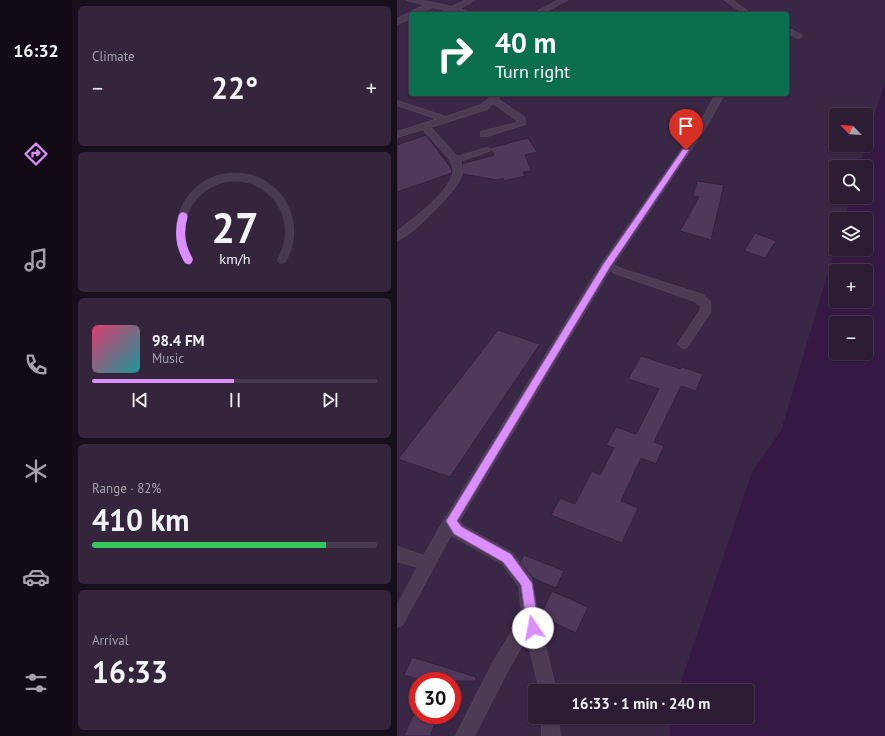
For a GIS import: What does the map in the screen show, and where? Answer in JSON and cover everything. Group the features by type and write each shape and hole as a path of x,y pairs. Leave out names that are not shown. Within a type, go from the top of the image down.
{"street":[{"path":"409,0 462,12"},
{"path":"452,10 471,0"},
{"path":"541,12 563,0"},
{"path":"418,12 431,5"},
{"path":"397,22 409,16"},
{"path":"546,684 530,616 526,583 507,558 458,531 451,521 607,265 703,124 719,96"},
{"path":"465,736 499,669 530,616"},
{"path":"550,724 551,736"}],"lane":[{"path":"728,0 745,12"},
{"path":"789,31 799,36"},
{"path":"397,135 484,107 496,97 521,119 521,124 484,134"},
{"path":"397,103 446,119"},
{"path":"397,236 447,192 456,180 458,172 457,164 425,126"},
{"path":"454,160 487,150"},
{"path":"397,222 407,228"},
{"path":"607,265 625,273 699,298 706,305 705,312 683,344"},
{"path":"397,620 451,521"},
{"path":"397,554 427,564"}],"shaded area":[{"path":"885,81 885,736 670,736 670,724 754,724 754,684 680,684 752,472 781,431 829,270 829,308 873,308 873,264 831,264 833,256 873,256 873,212 846,212 849,204 873,204 873,160 861,160 864,152 873,152 873,121"}],"building":[{"path":"426,135 451,168 452,173 397,192 397,145"},
{"path":"528,138 537,152 525,155 531,171 523,172 525,176 504,181 503,178 497,180 463,174 462,164 494,155 490,148"},
{"path":"697,181 724,185 711,240 680,231 699,197 693,196"},
{"path":"755,233 776,241 765,258 744,251"},
{"path":"498,330 540,344 450,477 398,459"},
{"path":"641,356 681,369 682,367 703,374 696,391 681,386 654,442 664,446 656,464 641,458 621,501 638,508 622,543 551,515 560,498 575,504 592,471 600,475 614,448 606,445 616,427 636,434 659,389 628,379"},
{"path":"524,555 564,571 556,588 533,578 520,562"},
{"path":"552,591 588,607 576,633 540,616"},
{"path":"412,657 460,672 409,672 409,676 404,675"},
{"path":"461,672 476,677 476,681 461,681"},
{"path":"409,724 435,724 430,736 404,736"}],"route":[{"path":"533,628 527,601 526,583 507,558 458,531 453,526 451,521 455,512 607,265 686,150"}]}
